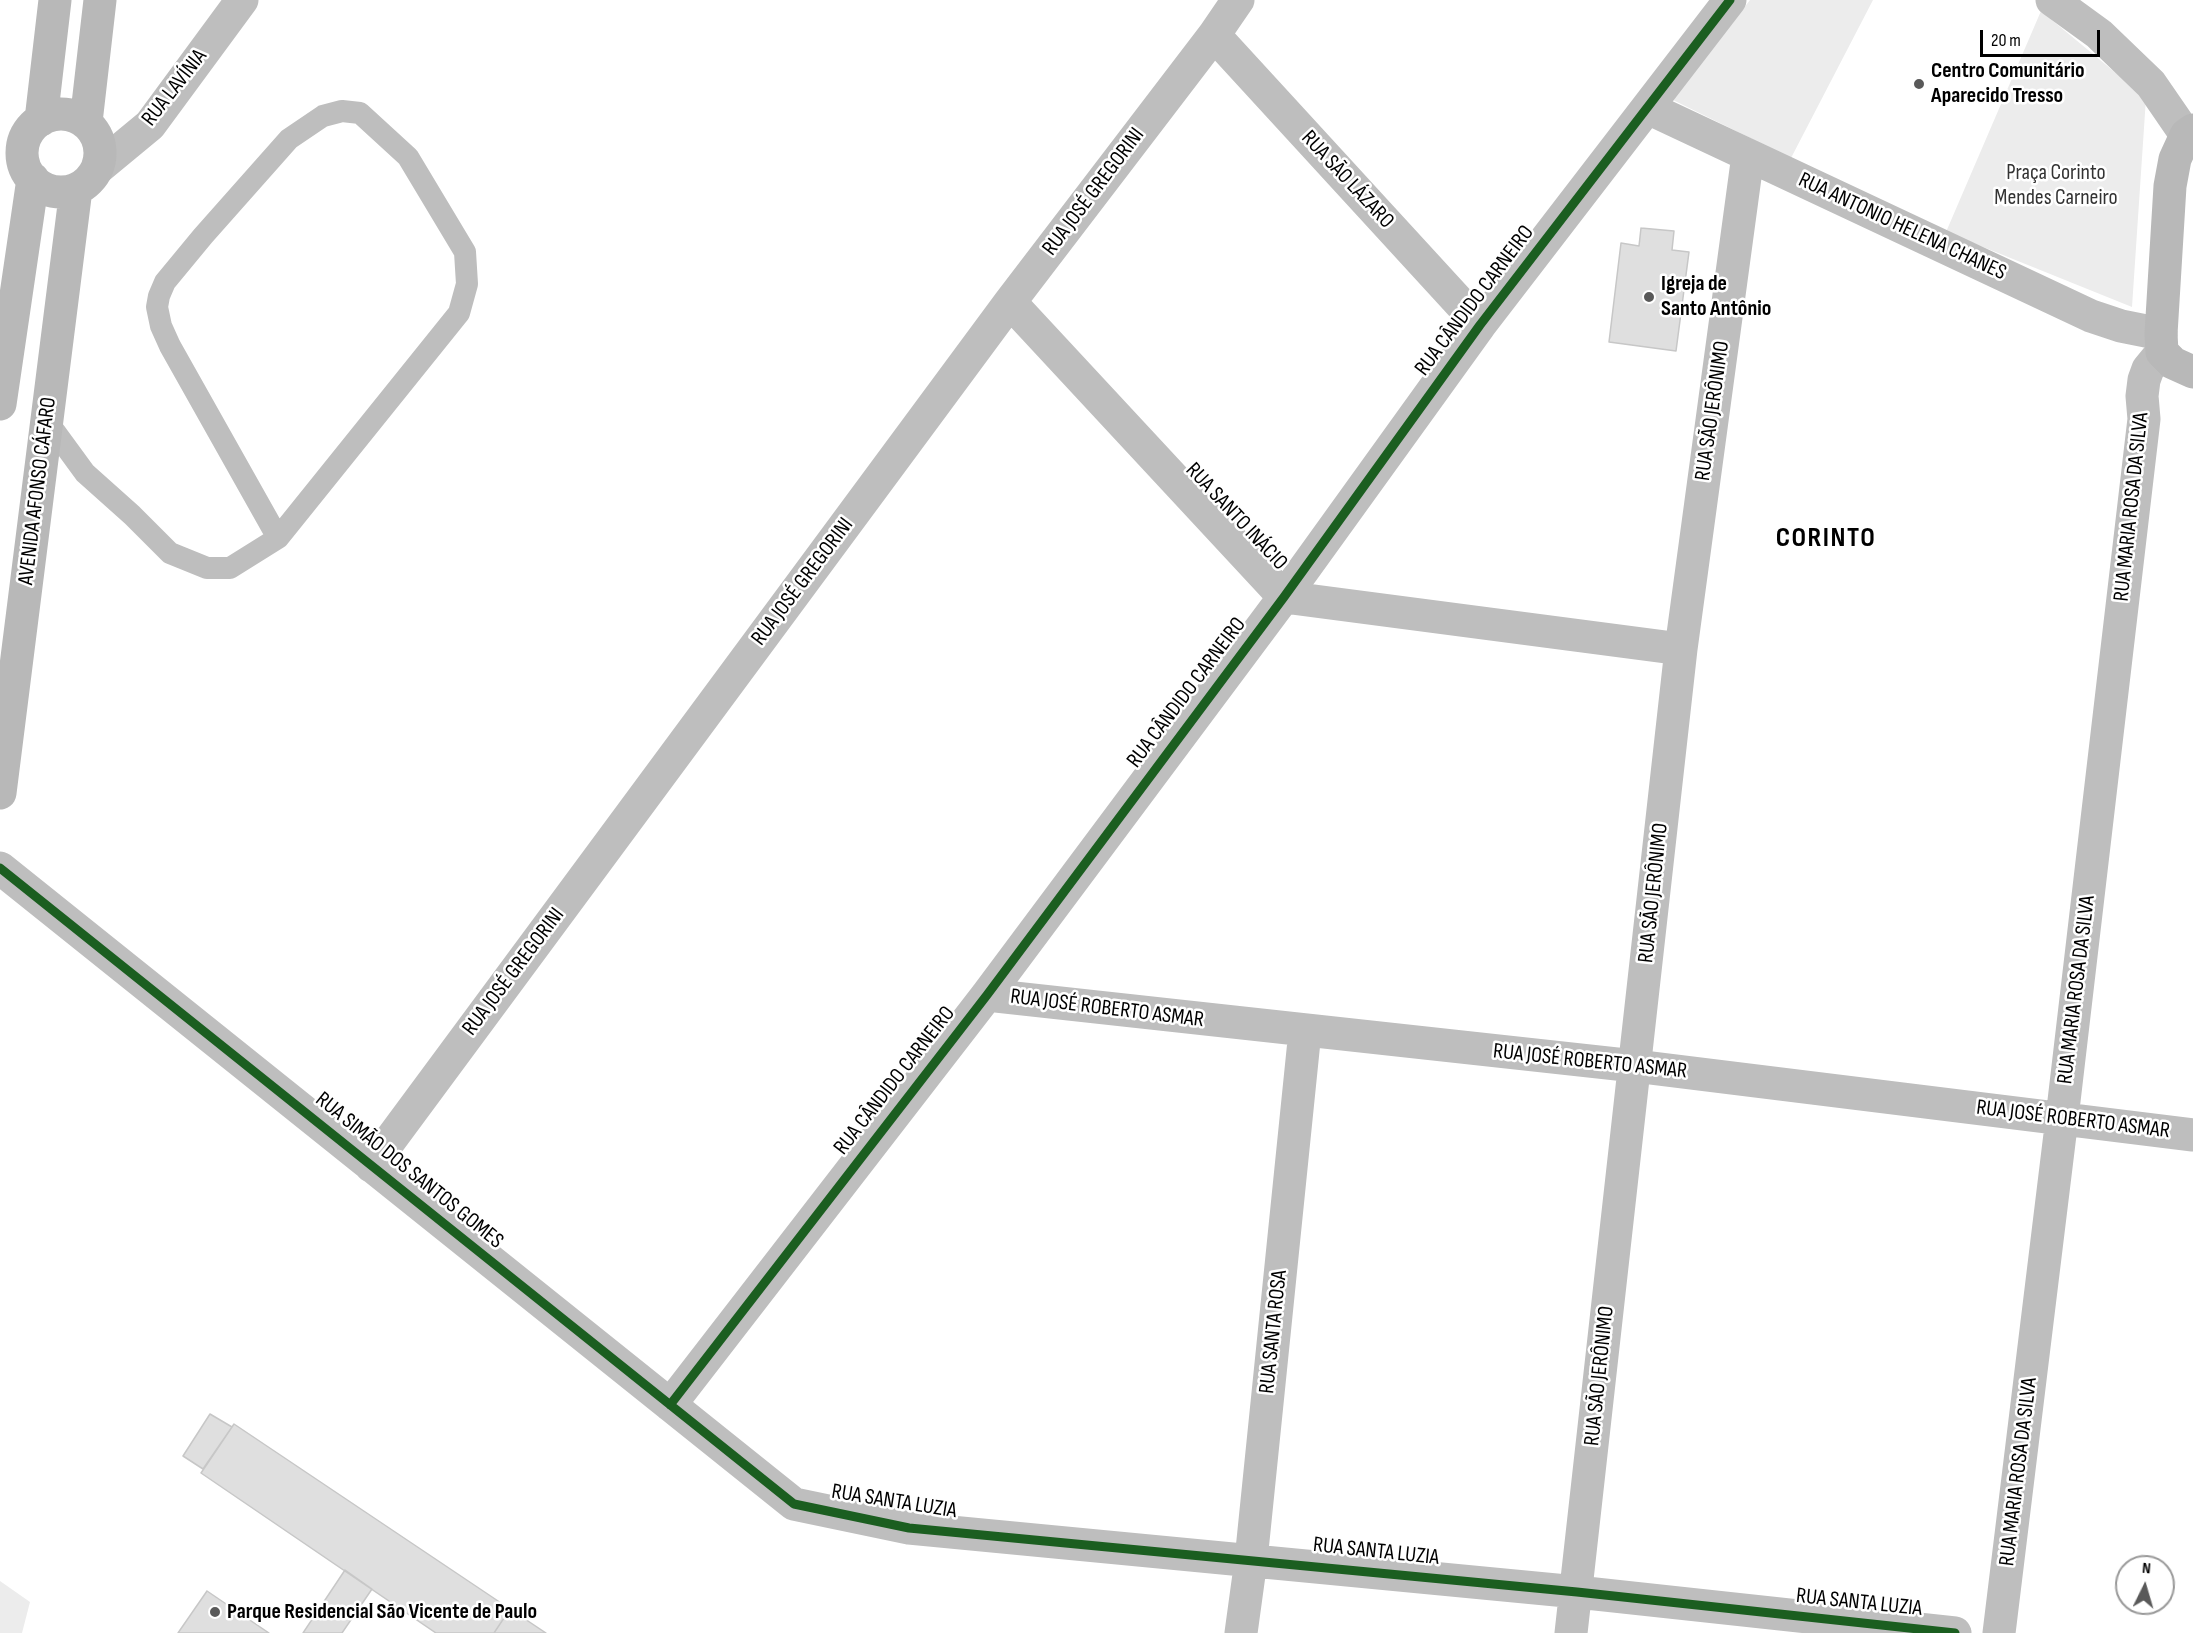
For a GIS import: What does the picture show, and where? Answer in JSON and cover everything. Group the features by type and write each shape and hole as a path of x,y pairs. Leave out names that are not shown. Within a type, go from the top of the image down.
{"main road":[{"path":"41,120 55,0"},
{"path":"86,122 100,0"},
{"path":"64,114 76,116 86,122 97,135 101,152 87,179 65,192 42,187 25,168 22,155 24,141 31,129 41,120 64,114"},
{"path":"2172,355 2170,186 2175,159 2190,132"},
{"path":"0,404 33,179"},
{"name":"AVENIDA AFONSO CÁFARO","path":"0,793 5,711 46,421 87,179"}],"street":[{"name":"RUA LAVÍNIA","path":"87,179 150,125 242,0"},
{"name":"RUA JOSÉ GREGORINI","path":"371,1166 1010,302 1214,36 1238,0"},
{"name":"RUA CÂNDIDO CARNEIRO","path":"670,1405 987,995 1284,597 1480,325 1730,0"},
{"path":"2052,0 2099,34 2151,84 2190,132"},
{"name":"RUA SÃO LÁZARO","path":"1214,36 1480,325"},
{"name":"RUA ANTONIO HELENA CHANES","path":"1648,108 2091,316 2121,326 2172,355"},
{"name":"RUA SÃO JERÔNIMO","path":"1571,1633 1681,649 1748,155"},
{"name":"RUA SANTO INÁCIO","path":"1010,302 1284,597 1681,649"},
{"name":"RUA MARIA ROSA DA SILVA","path":"1999,1633 2144,419 2142,396 2144,380 2148,369 2172,355"},
{"name":"RUA SIMÃO DOS SANTOS GOMES","path":"0,868 794,1504"},
{"name":"RUA JOSÉ ROBERTO ASMAR","path":"987,995 1635,1066 2193,1135"},
{"name":"RUA SANTA ROSA","path":"1241,1633 1251,1560 1305,1031"},
{"name":"RUA SANTA LUZIA","path":"794,1504 909,1528 1577,1592 1955,1633"}],"lane":[{"path":"46,421 85,473 132,514 170,553 207,568 230,568 278,538 459,313 467,284 465,252 408,157 360,113 342,111 323,116 289,140 203,236 165,282 159,296 157,307 161,326 170,346 278,538"}],"green space":[{"path":"1750,0 1873,0 1791,158 1673,100"},
{"name":"Praça Corinto Mendes Carneiro","path":"2041,11 2146,98 2132,307 1946,232"},
{"path":"0,1581 30,1602 22,1633 0,1633"}],"building":[{"name":"Igreja de Santo Antônio","path":"1641,228 1674,231 1672,250 1689,252 1676,351 1609,342 1621,243 1639,246"},
{"path":"210,1414 232,1427 203,1469 183,1456"},
{"path":"234,1424 510,1609 494,1633 436,1633 201,1473"},
{"path":"345,1570 372,1589 342,1633 303,1633"},
{"name":"Parque Residencial São Vicente de Paulo","path":"207,1591 269,1633 178,1633"},
{"path":"510,1609 546,1633 494,1633"}],"cycle path":[{"path":"670,1405 987,995 1284,597 1480,325 1730,0"},
{"path":"0,868 794,1504 909,1528 1577,1592 1955,1633"}],"place":[{"name":"Centro Comunitário Aparecido Tresso","path":"1919,84"},
{"name":"Igreja de Santo Antônio","path":"1649,297"},
{"name":"Parque Residencial São Vicente de Paulo","path":"215,1612"}],"district":[{"name":"CORINTO","path":"1826,539"}]}
